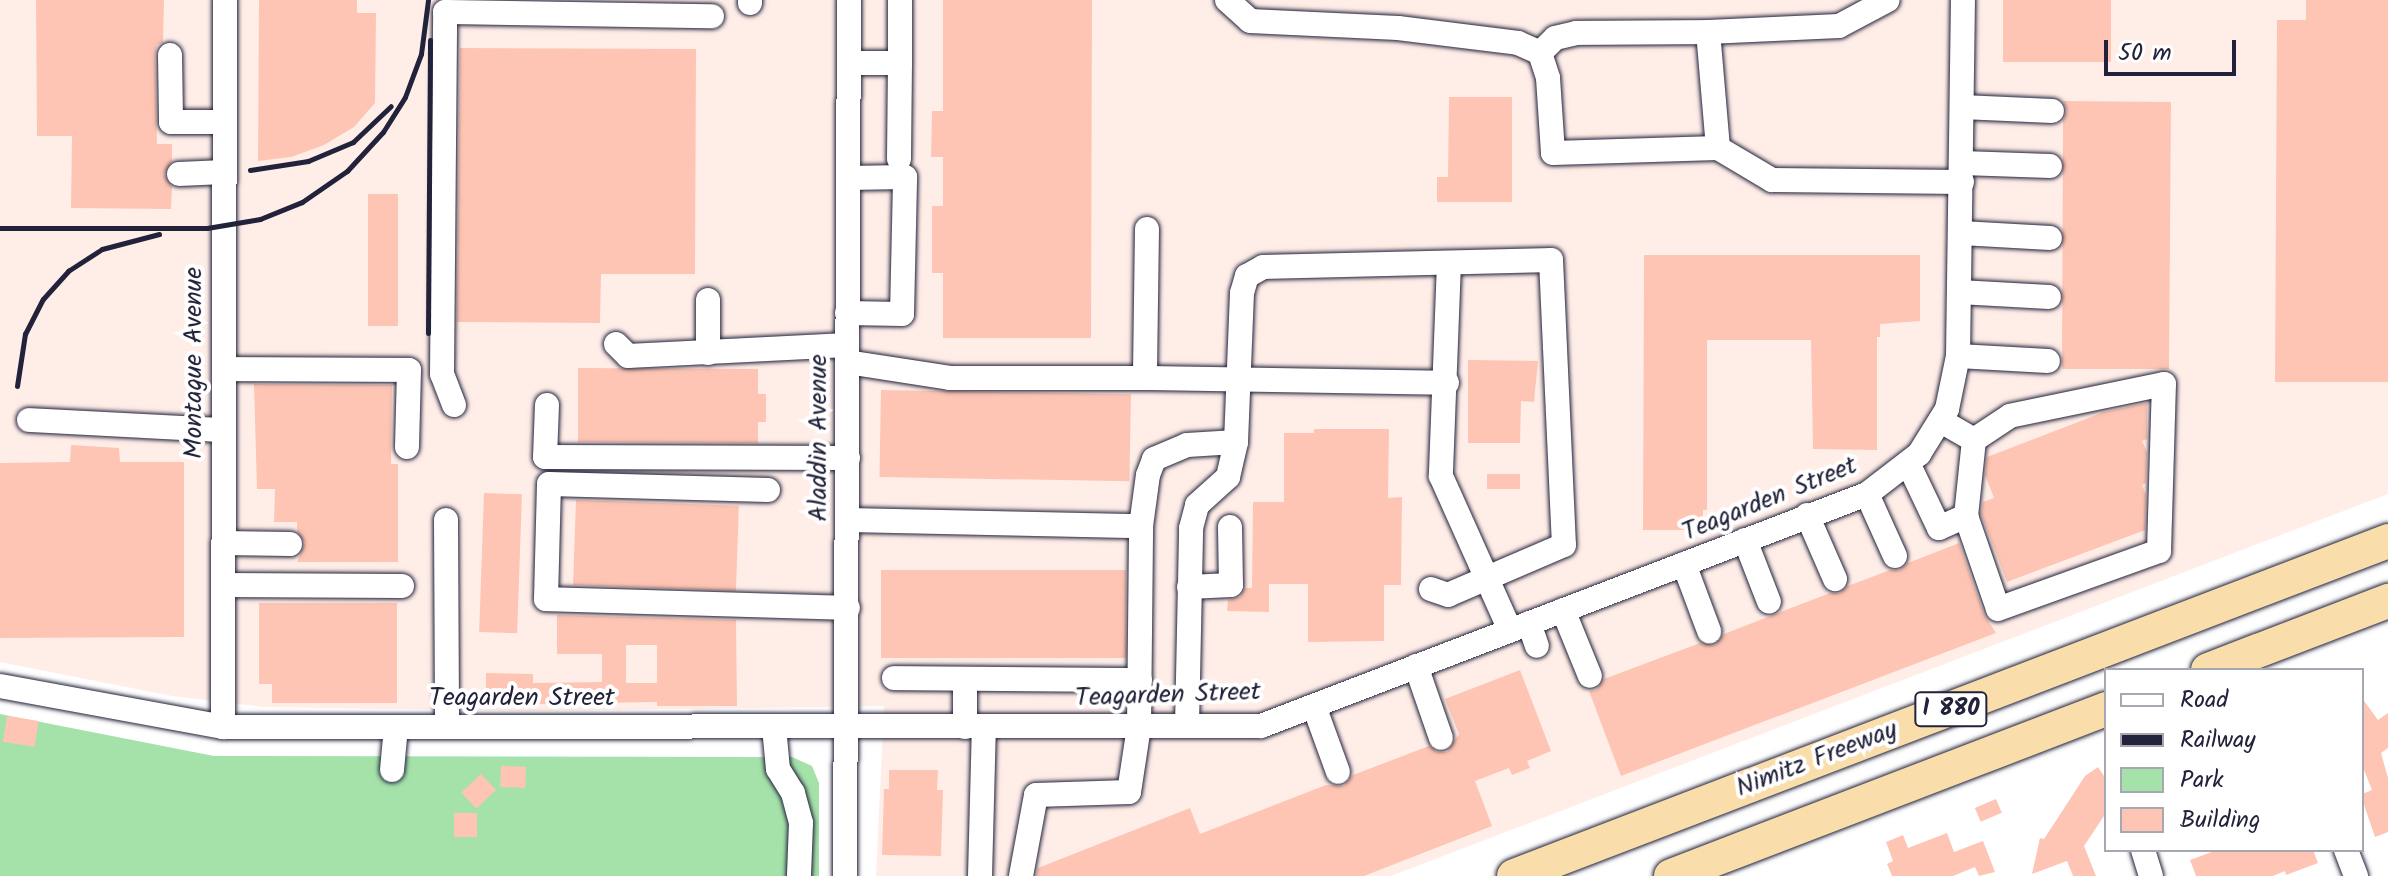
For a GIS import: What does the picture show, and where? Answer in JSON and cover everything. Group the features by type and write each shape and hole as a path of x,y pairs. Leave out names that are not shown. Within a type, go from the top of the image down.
{"highway":[{"name":"Nimitz Freeway","path":"1514,876 2388,541"},
{"path":"2213,668 2388,601"},
{"name":"I 880","path":"1671,876 2104,710"}],"street":[{"name":"Montague Avenue","path":"223,727 225,0"},
{"name":"Aladdin Avenue","path":"846,866 849,0"},
{"path":"899,159 900,0"},
{"path":"1227,0 1250,21 1398,28 1518,43 1540,53 1548,78 1553,153 1718,148 1772,180 2050,166"},
{"path":"1540,53 1555,38 1576,33 1708,32 1839,26 1888,0"},
{"name":"Teagarden Street","path":"0,686 223,727 1261,726 1314,706 1367,698 1416,666 1526,633 1563,610 1622,600 1684,564 1867,494 1919,454 1947,409 1958,356 1963,0"},
{"path":"454,405 442,374 445,12 485,6 712,16"},
{"path":"1708,32 1718,148"},
{"path":"170,55 171,122 224,122"},
{"path":"849,63 900,63"},
{"path":"1962,107 2052,111"},
{"path":"179,174 224,172"},
{"path":"847,313 902,314 905,177 848,178"},
{"path":"1145,378 1147,229"},
{"path":"1961,233 2050,238"},
{"path":"1187,726 1191,528 1197,505 1228,477 1236,442 1242,293 1247,276 1263,267 1551,260 1564,545 1448,595 1431,589"},
{"path":"1449,263 1447,383 1441,476 1489,577 1526,633"},
{"path":"1959,292 2049,297"},
{"path":"708,300 708,353"},
{"path":"616,344 628,356 794,350 809,346 950,378 1239,378 1447,383"},
{"path":"1958,356 2048,361"},
{"path":"224,369 409,370 407,447"},
{"path":"2164,384 2159,551 1998,609 1966,516 1974,440 2010,416 2164,384"},
{"path":"547,405 545,457 848,458"},
{"path":"29,420 223,430"},
{"path":"1940,420 1974,440"},
{"path":"1021,876 1036,795 1129,792 1139,727 1141,526 1148,475 1154,459 1187,445 1236,442"},
{"path":"1908,463 1939,528 1966,516"},
{"path":"768,490 549,484 546,599 848,608"},
{"path":"1867,494 1895,556"},
{"path":"1807,515 1835,579"},
{"path":"446,520 447,727"},
{"path":"848,520 1141,526"},
{"path":"1189,587 1231,585 1230,527"},
{"path":"1745,540 1769,602"},
{"path":"223,543 290,544"},
{"path":"1684,564 1709,631"},
{"path":"224,585 402,586"},
{"path":"1563,610 1590,676"},
{"path":"1416,666 1441,738"},
{"path":"894,678 1140,680"},
{"path":"965,679 974,727 980,876"},
{"path":"1314,706 1338,772"},
{"path":"392,770 396,727"},
{"path":"774,727 778,769 793,793 801,823 799,876"},
{"path":"2144,852 2151,876"},
{"path":"2347,852 2356,876"}],"shaded area":[{"path":"0,0 2388,0 2388,494 1391,876 876,876 884,706 532,711 264,707 172,696 0,662"}],"green space":[{"path":"0,714 214,756 792,757 812,766 819,783 819,876 0,876"}],"building":[{"path":"36,0 164,0 163,42 157,45 155,55 157,144 172,144 172,161 164,174 172,187 171,209 71,208 72,136 37,136"},
{"path":"259,0 357,0 357,13 376,13 375,103 354,127 324,145 291,157 258,161"},
{"path":"943,0 1092,0 1091,338 943,338 943,273 932,273 932,206 943,206 943,157 931,157 932,111 943,111"},
{"path":"2003,0 2111,0 2111,62 2003,62"},
{"path":"2306,0 2388,0 2388,382 2275,382 2277,20 2306,20"},
{"path":"460,48 696,49 695,274 601,274 600,323 457,322"},
{"path":"1449,97 1512,97 1512,202 1437,202 1437,177 1448,177"},
{"path":"2063,101 2171,102 2169,369 2062,369 2063,121 2067,111"},
{"path":"368,194 398,194 398,326 368,326"},
{"path":"1644,255 1920,255 1920,321 1880,324 1880,337 1877,337 1877,450 1813,449 1811,340 1707,340 1707,510 1703,510 1703,530 1643,530"},
{"path":"1468,360 1538,361 1534,402 1521,401 1520,443 1468,443"},
{"path":"578,368 758,369 758,394 766,394 766,422 758,422 758,443 578,442"},
{"path":"254,384 392,385 391,464 398,464 398,562 297,562 305,543 297,531 297,522 274,522 275,489 257,489"},
{"path":"881,390 1131,394 1129,481 879,477"},
{"path":"2147,403 2147,439 2142,441 2147,452 2146,483 2142,485 2146,495 2145,530 2007,582 1981,514 1983,502 1994,498 1985,475 1987,457 2104,412"},
{"path":"1314,429 1389,429 1388,498 1402,497 1401,585 1384,585 1384,641 1308,642 1308,584 1269,584 1269,612 1227,611 1228,600 1240,597 1245,588 1252,588 1253,502 1284,502 1284,433 1314,433"},
{"path":"71,445 119,448 120,462 184,462 184,637 0,638 0,463 70,462"},
{"path":"1487,474 1520,474 1520,489 1487,489"},
{"path":"484,493 522,494 517,633 479,632"},
{"path":"576,500 739,506 736,591 573,585"},
{"path":"1959,543 1984,614 1996,633 1621,776 1589,691 1596,690 1604,679 1700,643 1715,645 1724,634 1830,593 1840,593 1848,586 1890,570 1900,570 1908,563"},
{"path":"881,570 1126,570 1126,658 881,658"},
{"path":"259,603 397,603 397,703 272,703 272,684 259,684"},
{"path":"557,615 736,620 737,706 657,706 657,702 486,705 486,673 533,674 533,683 602,682 602,654 557,654","holes":["626,645 657,645 657,683 626,683"]},
{"path":"1520,670 1551,751 1527,761 1530,768 1512,775 1509,768 1475,781 1492,826 1364,876 1036,876 1038,868 1190,808 1200,834 1326,785 1344,786 1353,775 1429,746 1437,752 1447,752 1459,734 1445,699"},
{"path":"2364,701 2378,720 2388,713 2388,748 2381,753 2388,778 2388,832 2375,837 2364,805 2364,793 2372,790 2364,770"},
{"path":"7,716 39,721 35,747 3,742"},
{"path":"501,766 526,767 525,788 500,787"},
{"path":"2098,767 2104,776 2104,816 2084,846 2096,876 2073,876 2067,861 2032,874 2040,838 2044,839 2085,776"},
{"path":"889,770 938,770 937,790 943,790 941,856 882,855 884,789 889,789"},
{"path":"481,774 496,790 476,809 461,792"},
{"path":"1996,799 2002,813 1981,822 1975,808"},
{"path":"454,813 477,813 477,837 454,837"},
{"path":"1947,833 1954,852 1983,841 1995,872 1979,876 1975,867 1953,876 1892,876 1887,864 1893,861 1886,842 1903,835 1908,848"},
{"path":"2212,852 2314,852 2318,863 2286,875 2285,871 2273,876 2196,876 2190,860"}],"railway":[{"path":"0,228 207,228 260,219 302,202 347,171 383,132 405,97 421,54 428,0"},
{"path":"428,333 430,40"},
{"path":"250,170 308,161 353,142 391,106"},
{"path":"17,386 25,334 43,299 68,271 102,249 159,234"}]}
